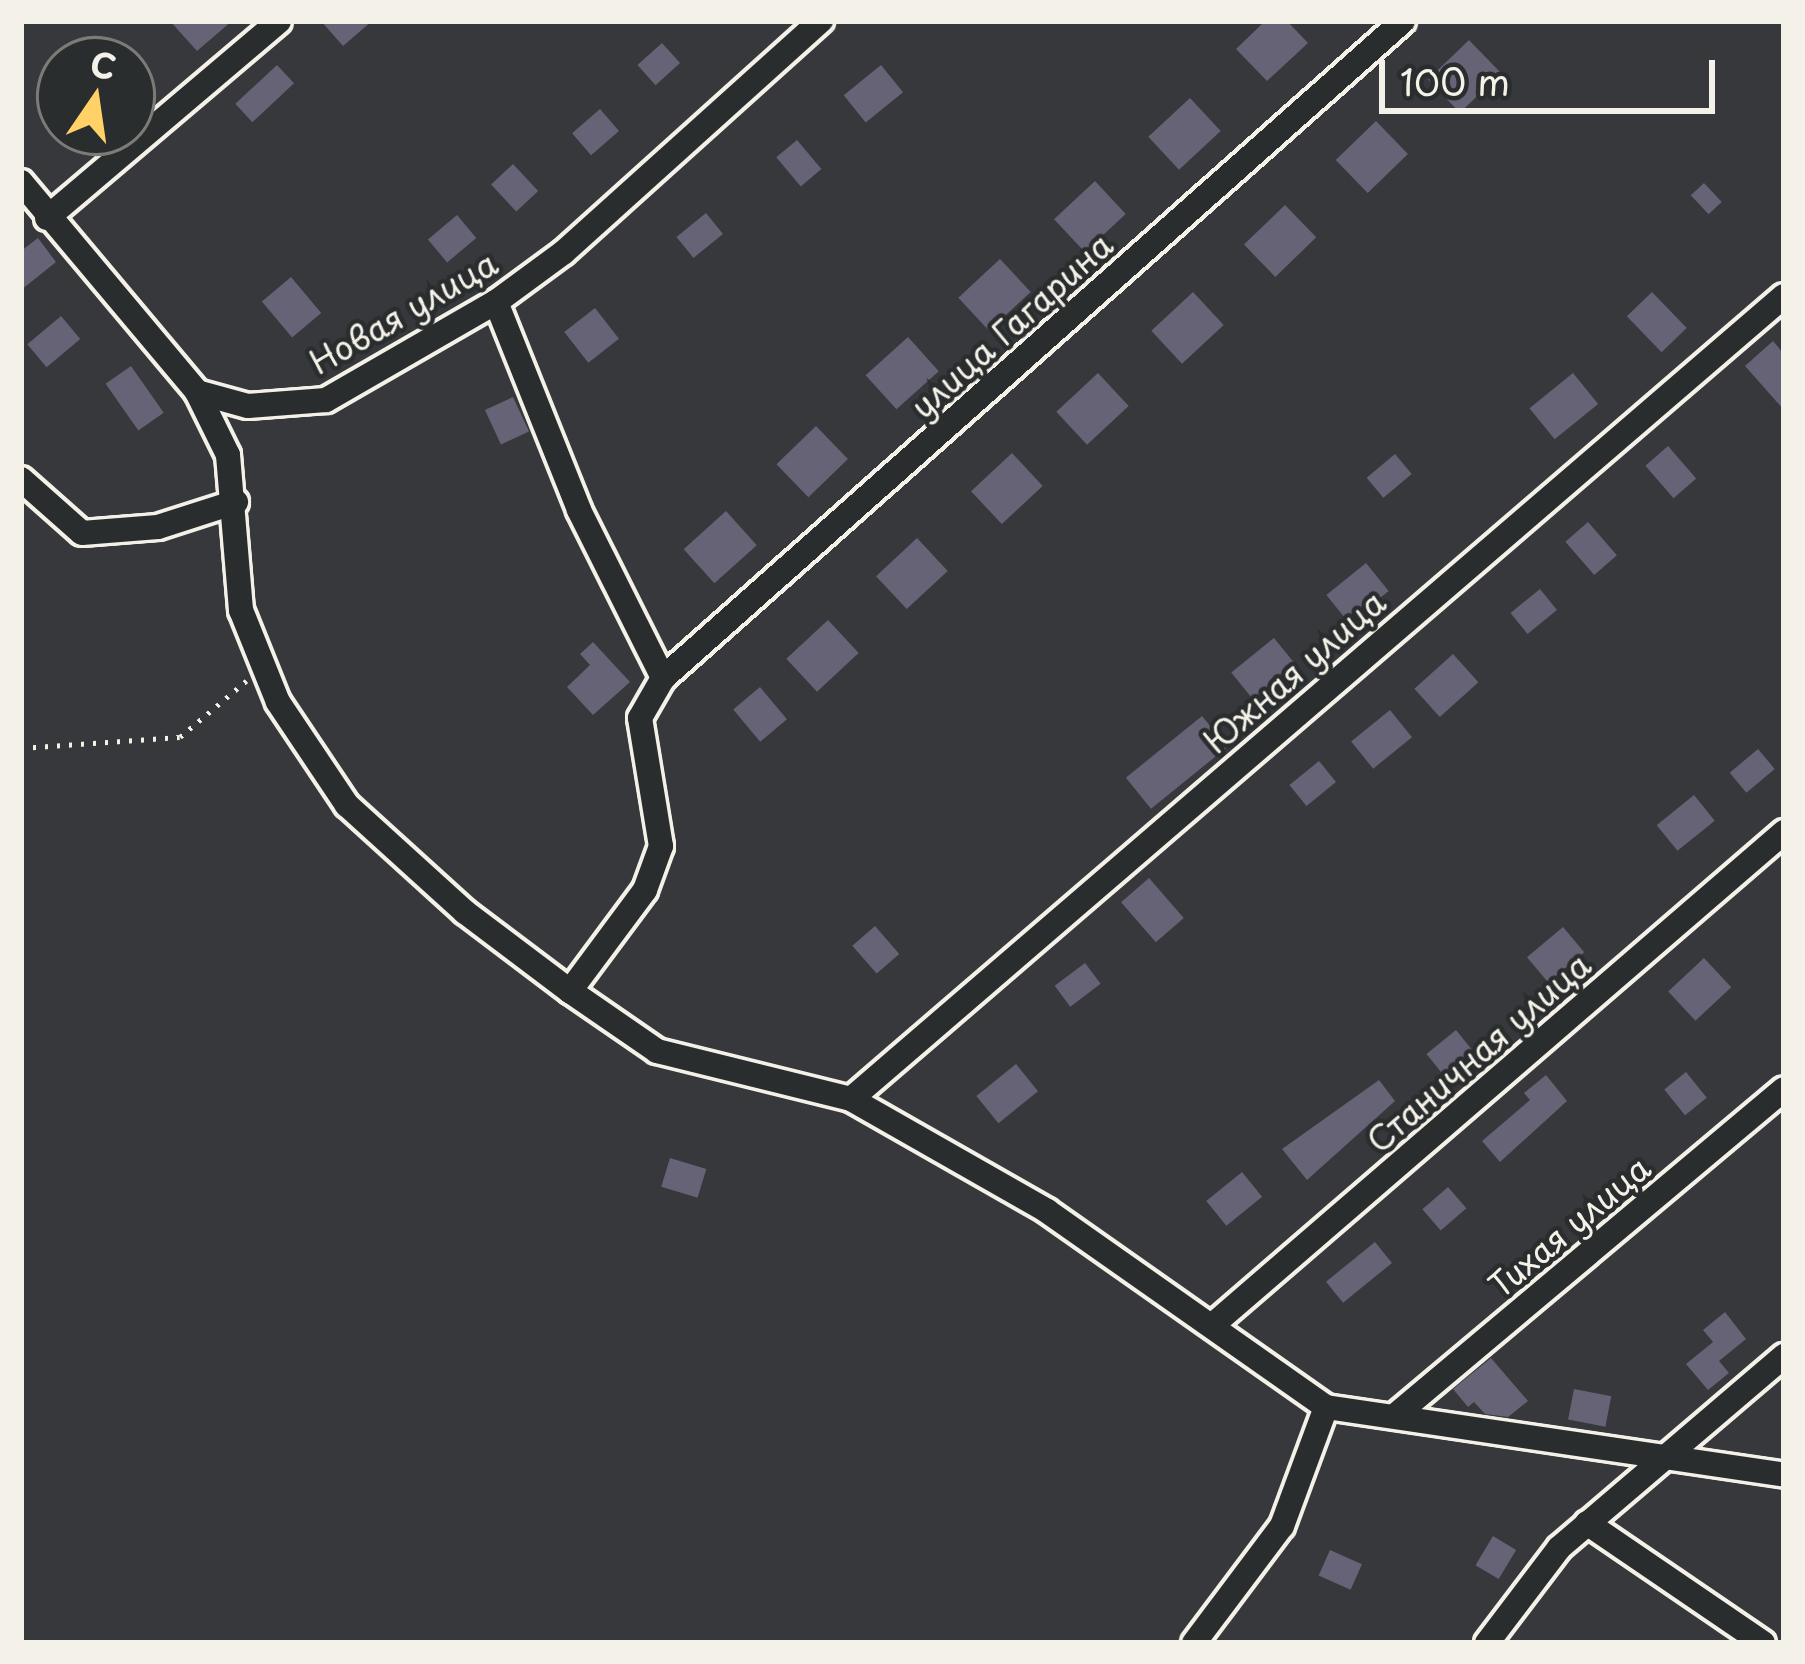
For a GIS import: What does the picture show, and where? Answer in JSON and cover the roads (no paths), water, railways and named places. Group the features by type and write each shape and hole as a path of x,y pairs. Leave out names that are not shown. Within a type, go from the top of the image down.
{"street":[{"path":"47,218 279,21"},
{"name":"Новая улица","path":"197,392 248,406 326,400 496,302 564,252 821,21"},
{"name":"улица Гагарина","path":"663,678 1403,21"},
{"path":"21,182 197,392 228,455 236,502 242,610 278,702 347,805 465,912 570,991 657,1051 851,1099 1047,1211 1215,1323 1326,1407 1396,1414 1657,1460 1784,1475"},
{"name":"Южная улица","path":"851,1099 1784,296"},
{"path":"496,302 579,510 663,678 640,718 662,846 645,890 570,991"},
{"path":"21,479 82,533 158,527 236,502"},
{"name":"Станичная улица","path":"1215,1323 1784,832"},
{"name":"Тихая улица","path":"1396,1414 1784,1088"},
{"path":"1487,1643 1587,1523 1784,1357"},
{"path":"1194,1643 1282,1526 1326,1407"},
{"path":"1587,1523 1763,1643"}]}
